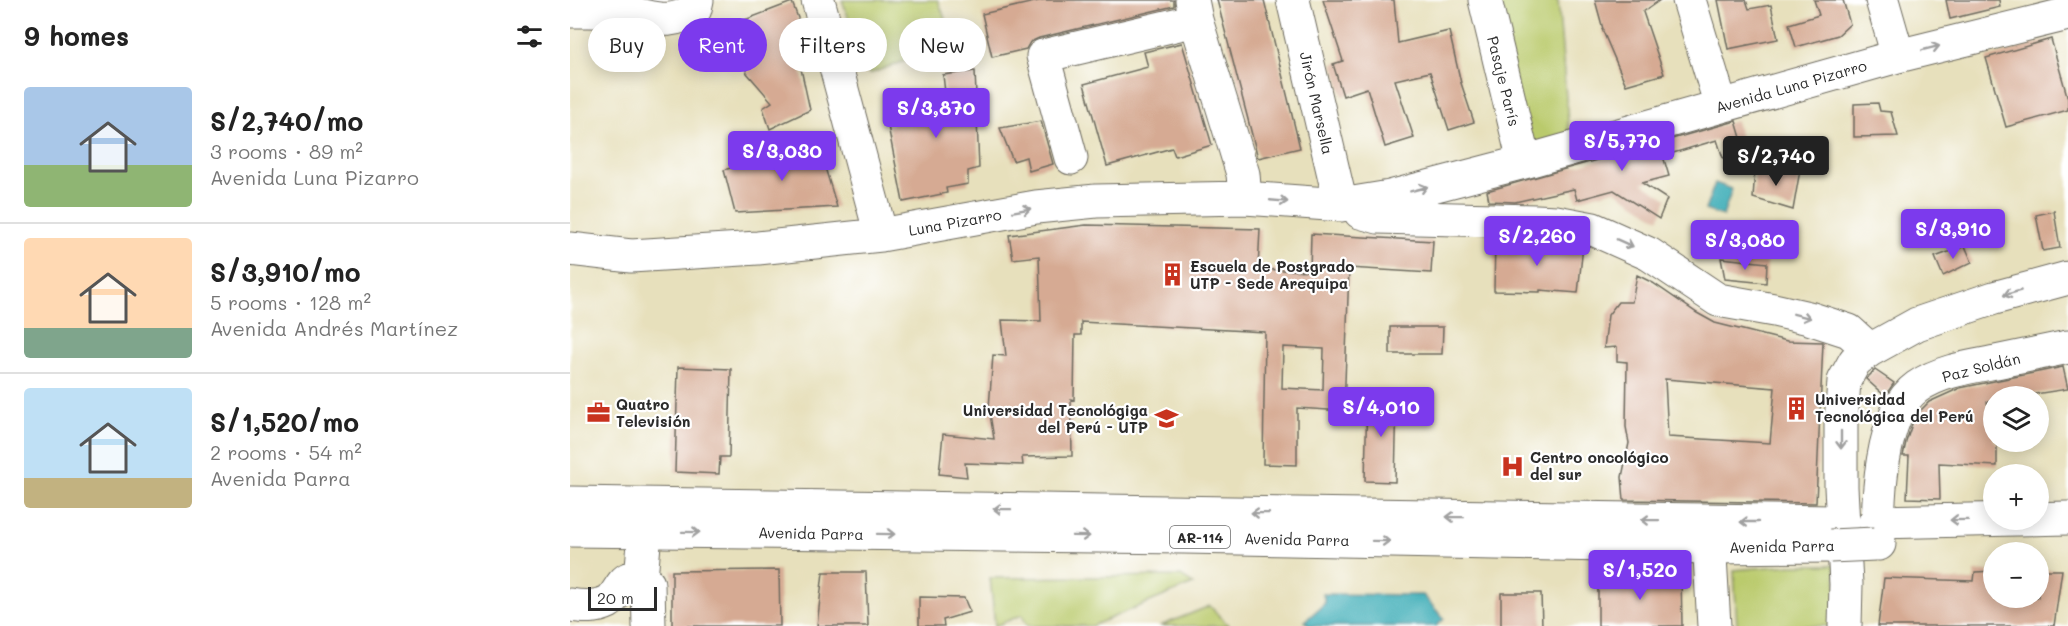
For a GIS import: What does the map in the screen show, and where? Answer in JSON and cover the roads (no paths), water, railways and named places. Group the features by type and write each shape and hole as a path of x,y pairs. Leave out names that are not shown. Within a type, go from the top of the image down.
{"street":[{"path":"570,10 629,6 655,19 681,18 695,9 697,0"},
{"path":"818,0 881,235"},
{"name":"Jirón Marsella","path":"1293,0 1341,205"},
{"name":"Pasaje París","path":"1485,0 1524,162"},
{"path":"1689,0 1721,106"},
{"path":"1882,0 1898,56"},
{"path":"1071,158 1043,56 1194,10 1243,174 1245,198"},
{"name":"Avenida Luna Pizarro","path":"1341,205 1390,197 1524,162 1898,56 2068,14"},
{"name":"Luna Pizarro","path":"570,249 631,256 758,248 881,235 1035,207 1096,201 1245,198 1341,205"},
{"path":"1341,205 1378,218 1556,222 1593,229 1650,254 1718,300 1809,318 1849,331 1870,350"},
{"path":"1845,626 1846,584 1841,455 1844,381 1855,361 1917,324 1994,298 2068,278"},
{"name":"Paz Soldán","path":"1877,533 1882,476 1889,434 1903,402 1916,387 1948,371 2068,347"},
{"name":"Avenida Parra","path":"570,502 1709,534"},
{"name":"AR-114","path":"1877,533 2068,518"},
{"name":"Avenida Parra","path":"570,530 1184,537 1877,533"},
{"path":"641,579 645,532"},
{"name":"AR-114","path":"1877,533 2068,542"},
{"path":"1709,534 1714,626"},
{"path":"570,605 587,607 606,603 615,597 620,583 628,579 641,579 648,584 649,626"}],"water":[{"path":"1715,183 1732,189 1723,216 1705,210"},
{"path":"1323,594 1423,595 1444,619 1436,626 1309,626 1305,621 1325,603"}],"place":[{"name":"Escuela de Postgrado UTP - Sede Arequipa","path":"1172,275"},
{"name":"Universidad Tecnológica del Perú","path":"1797,408"},
{"name":"Quatro Televisión","path":"598,413"},
{"name":"Universidad Tecnológiga del Perú - UTP","path":"1166,419"},
{"name":"Centro oncológico del sur","path":"1512,466"}]}
